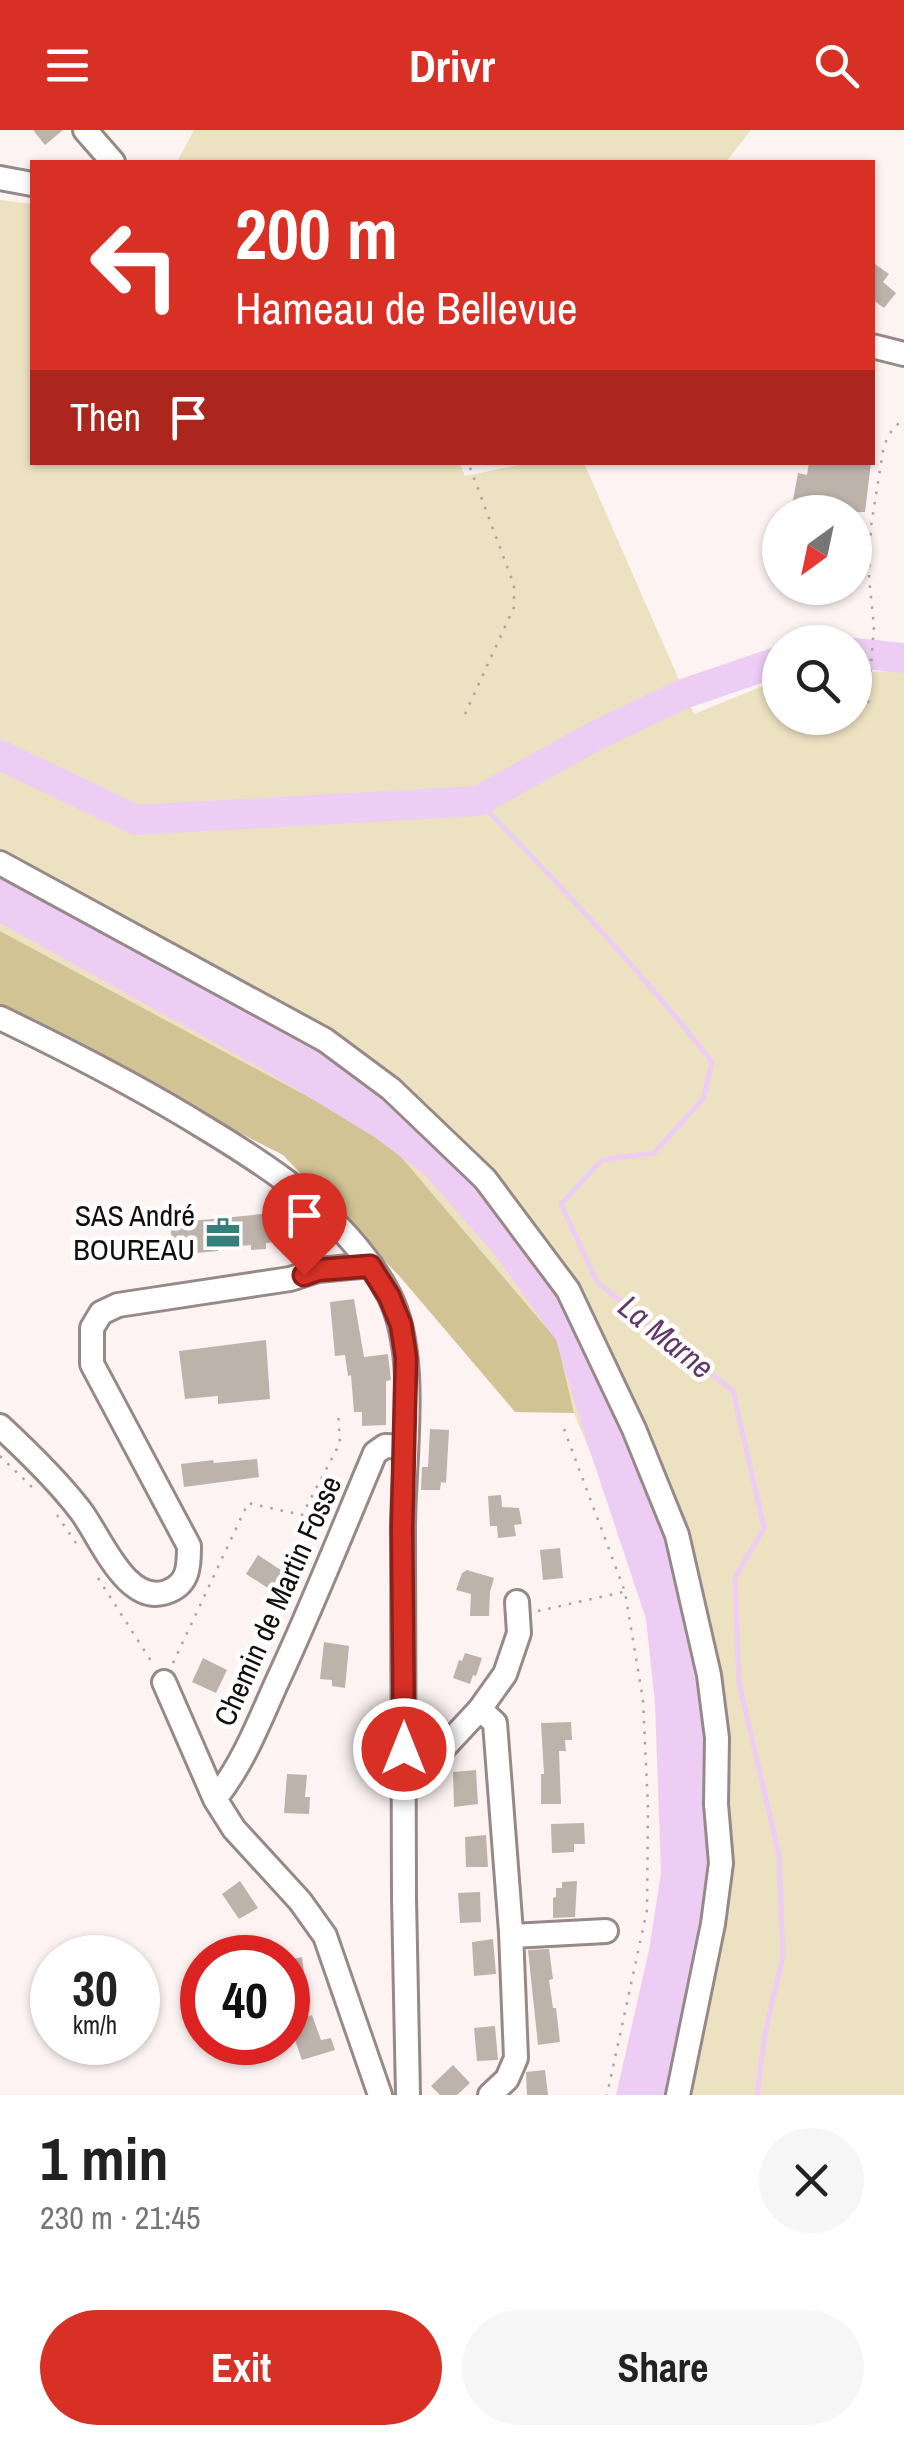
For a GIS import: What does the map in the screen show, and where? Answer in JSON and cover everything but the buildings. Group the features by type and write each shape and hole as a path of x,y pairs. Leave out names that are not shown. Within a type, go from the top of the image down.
{"street":[{"path":"85,130 109,160"},
{"path":"0,178 30,184"},
{"path":"875,347 904,354"},
{"path":"0,863 324,1040 391,1089 485,1180 568,1290 634,1429 678,1535 709,1675 717,1738 716,1804 721,1863 713,1924 678,2095"},
{"path":"0,1018 158,1098 266,1165 348,1235 389,1296 401,1325 406,1358 402,1528 408,2095"},
{"path":"0,1426 80,1510 122,1575 148,1595 164,1594 179,1586 188,1570 189,1546 92,1364 92,1328 101,1313 118,1305 290,1280 318,1270 370,1266"},
{"name":"Chemin de Martin Fosse","path":"215,1799 229,1782 255,1731 374,1452 385,1446 406,1447"},
{"path":"404,1776 425,1768 480,1709 505,1674 519,1633 517,1609"},
{"path":"164,1682 215,1799 234,1829 300,1900 325,1936 380,2095"},
{"path":"480,1709 495,1723 512,1934 516,2058 508,2079 490,2095"},
{"path":"512,1934 606,1930"}],"path":[{"path":"872,651 870,526 884,446 904,418"},
{"path":"465,714 514,607 514,585 469,465"},
{"path":"164,1682 248,1502 302,1515 340,1443 338,1410"},
{"path":"564,1429 625,1592 644,1700 648,1910 608,2095"},
{"path":"0,1456 38,1493"},
{"path":"51,1505 82,1553"},
{"path":"93,1569 164,1682"},
{"path":"517,1609 625,1592"}],"shaded area":[{"path":"194,130 751,130 728,160 178,160"},
{"path":"0,200 30,204 30,465 460,465 465,476 518,465 585,465 694,714 762,686 762,735 872,735 872,672 904,671 904,2095 668,2095 666,1696 626,1539 574,1413 557,1340 385,1138 0,931"},
{"path":"0,868 301,1033 440,1140 549,1273 656,1497 700,1655 712,1790 709,1900 667,2095 616,2095 649,1950 661,1873 655,1703 646,1619 556,1340 495,1255 426,1176 376,1138 276,1077 0,923"},
{"path":"0,931 385,1138 557,1340 574,1413 515,1412 401,1278 283,1155 0,1011"}],"waterway":[{"name":"La Marne","path":"872,655 904,658"},
{"name":"La Marne","path":"0,755 136,820 478,801 595,736 683,694 762,667"},
{"name":"La Marne","path":"478,801 599,929 712,1062 703,1099 654,1153 602,1160 561,1204 597,1282 733,1391 764,1528 735,1577 739,1683 779,1855 783,1956 765,2033 757,2095"}],"place":[{"name":"SAS André BOUREAU","path":"223,1233"}],"route":[{"path":"304,1275 318,1270 370,1266 401,1325 406,1358 402,1528 404,1749"}]}
